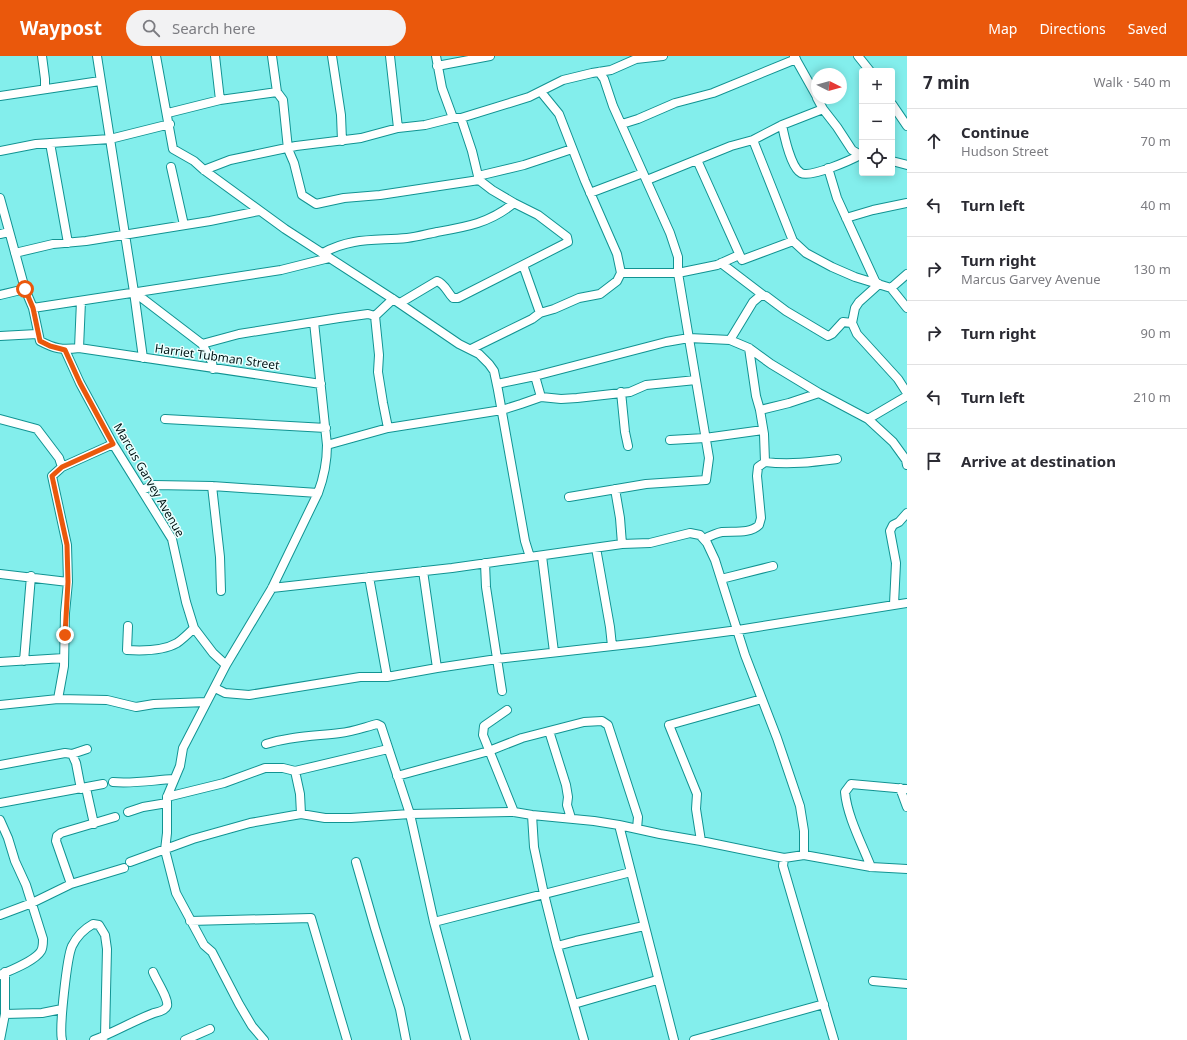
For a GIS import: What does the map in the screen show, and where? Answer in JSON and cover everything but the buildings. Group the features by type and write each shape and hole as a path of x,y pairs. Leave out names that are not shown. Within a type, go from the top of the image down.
{"street":[{"path":"42,56 45,89"},
{"path":"97,56 143,358"},
{"path":"156,56 168,113 173,148 194,161 259,211 397,301 459,344 479,354 489,364 494,371 497,384 525,542 530,557"},
{"path":"215,56 220,100"},
{"path":"272,56 277,92 284,100 288,148 294,163 302,195 316,204 344,198 380,195 479,178 572,149"},
{"path":"332,56 341,115 342,140"},
{"path":"390,56 398,128"},
{"path":"202,344 239,334 368,314 376,316 397,301 437,281 442,282 453,298 458,298 568,242 567,237 538,215 514,204 492,190 479,178 472,151 442,88 436,56"},
{"path":"438,66 490,56"},
{"path":"204,170 230,160 296,146 361,138 398,128 425,125 457,118 513,103 541,92 563,80 611,70 636,59 663,56"},
{"path":"858,56 868,68"},
{"path":"622,124 638,119 674,102 713,93 795,58 811,87"},
{"path":"569,497 646,484 706,480 709,458 678,273 678,257 647,180 613,106 604,79 599,72"},
{"path":"0,96 100,81"},
{"path":"168,113 220,100 277,92"},
{"path":"471,349 532,319 540,313 554,309 579,298 600,294 617,281 621,273 617,254 590,193 559,114 541,92"},
{"path":"820,104 852,150 859,153"},
{"path":"895,108 907,126"},
{"path":"647,180 731,146 753,140 782,125 823,109"},
{"path":"0,151 36,144 110,139 170,124"},
{"path":"782,125 790,156 797,170 801,173 807,174 828,168 859,156"},
{"path":"753,140 793,241 806,253 818,260 855,277 891,288 907,308"},
{"path":"50,143 68,243"},
{"path":"697,160 741,259 743,260 793,241"},
{"path":"895,162 907,165"},
{"path":"171,167 184,225"},
{"path":"828,168 837,198 878,283"},
{"path":"590,193 643,173"},
{"path":"0,198 25,289 33,308 37,334 40,341 50,346 65,350"},
{"path":"846,218 873,210 907,203"},
{"path":"33,308 281,270 326,256 339,245 351,242 374,239 406,238 476,224 502,212 514,204"},
{"path":"15,253 53,244 124,235 259,211"},
{"path":"0,234 9,232"},
{"path":"621,273 678,273 721,263 739,255"},
{"path":"721,263 786,311 828,336 832,334 843,322 852,323"},
{"path":"524,265 540,313"},
{"path":"891,288 907,274"},
{"path":"868,419 907,395 898,379 857,334 852,323 855,308 878,283"},
{"path":"0,295 25,289"},
{"path":"134,292 202,344 212,362 213,369"},
{"path":"730,340 754,302 763,295"},
{"path":"79,348 81,300"},
{"path":"376,316 379,355 378,372 388,428"},
{"path":"264,1040 252,1026 212,952 204,945 176,893 165,850 167,833 167,800 180,766 184,748 206,702 215,688 226,665 272,588 318,494 323,480 326,467 327,445 314,322"},
{"path":"0,336 37,334"},
{"path":"497,384 535,376 666,342 689,338 730,340 749,348 771,364 819,394 868,419 893,442 907,462"},
{"name":"Harriet Tubman Street","path":"65,350 79,348 321,384"},
{"path":"749,348 763,430 765,462"},
{"name":"Marcus Garvey Avenue","path":"65,350 80,383 113,444 172,539 186,602 194,628 213,654 226,665"},
{"path":"535,376 541,397"},
{"path":"327,445 388,428 502,410 541,397 560,399 577,398 630,392 646,385 696,380"},
{"path":"622,392 625,432 628,446"},
{"path":"760,410 819,394"},
{"path":"0,419 36,429 59,458 62,467"},
{"path":"165,420 326,428"},
{"path":"670,440 705,438 763,430"},
{"path":"58,699 62,680 64,658 65,613 68,582 67,545 52,476 62,467 113,444"},
{"path":"704,538 721,532 737,532 753,529 759,525 761,518 757,472 758,467 765,462 800,464 837,459"},
{"path":"142,490 154,486 212,486 318,494"},
{"path":"212,486 220,557 222,591"},
{"path":"615,489 620,518 622,544"},
{"path":"894,604 896,563 890,531 893,525 899,522 907,513"},
{"path":"272,588 423,571 622,544 650,543 690,533 700,535 704,538 715,560 745,655 777,738 800,806 804,830 804,855"},
{"path":"596,548 612,646"},
{"path":"542,556 554,652"},
{"path":"485,563 486,587 502,691"},
{"path":"721,579 772,566"},
{"path":"423,571 437,668"},
{"path":"0,574 31,576 68,582"},
{"path":"24,661 31,576"},
{"path":"369,577 387,677"},
{"path":"215,688 225,694 249,695 360,677 387,677 437,668 554,652 738,630 907,603"},
{"path":"128,626 127,650 142,651 162,648 177,643 194,628"},
{"path":"0,662 64,658"},
{"path":"0,705 58,699 107,700 136,707 154,704 206,702"},
{"path":"701,841 696,809 696,794 669,725 762,699"},
{"path":"507,710 484,726 483,735 514,812"},
{"path":"398,776 489,751 522,738 595,720 602,721 608,725 638,817 637,829"},
{"path":"266,744 281,739 342,733 376,724 381,726 410,814 434,922 466,1040"},
{"path":"549,732 566,785 568,797 567,805 571,818"},
{"path":"0,765 65,753 72,754 88,749"},
{"path":"128,812 224,783 265,768 283,768 295,771 388,749"},
{"path":"72,754 94,824"},
{"path":"295,771 300,794 301,814"},
{"path":"113,782 127,783 136,781 174,779"},
{"path":"0,803 103,784"},
{"path":"871,867 845,800 844,792 851,784 904,789 907,807"},
{"path":"130,862 193,839 250,823 301,814 324,818 351,818 410,814 514,812 619,825 784,858 804,855 871,867 907,869"},
{"path":"532,815 534,847 544,894 557,946 584,1040"},
{"path":"71,884 56,841 57,836 61,833 115,817"},
{"path":"0,820 8,838 15,861 26,885 43,939 41,951 36,957 2,974 5,1014 0,1040"},
{"path":"619,825 674,1040"},
{"path":"784,858 783,866 834,1040"},
{"path":"356,862 400,1009 406,1040"},
{"path":"0,915 32,903 71,884 124,868"},
{"path":"434,922 631,872"},
{"path":"190,921 311,918 344,1039"},
{"path":"62,1040 62,1009 68,961 72,946 83,930 93,924 100,925 105,935 108,960 105,1036"},
{"path":"557,946 644,926"},
{"path":"94,1040 143,1017 165,1009 167,1000 153,972"},
{"path":"574,1004 658,980"},
{"path":"874,981 907,984"},
{"path":"694,1040 824,1004"},
{"path":"5,1014 42,1013 62,1009"},
{"path":"185,1040 210,1029"}],"route":[{"path":"25,289 33,308 37,334 40,341 50,346 65,350 80,383 113,444 62,467 52,476 67,545 68,582 65,613 65,635"}]}
